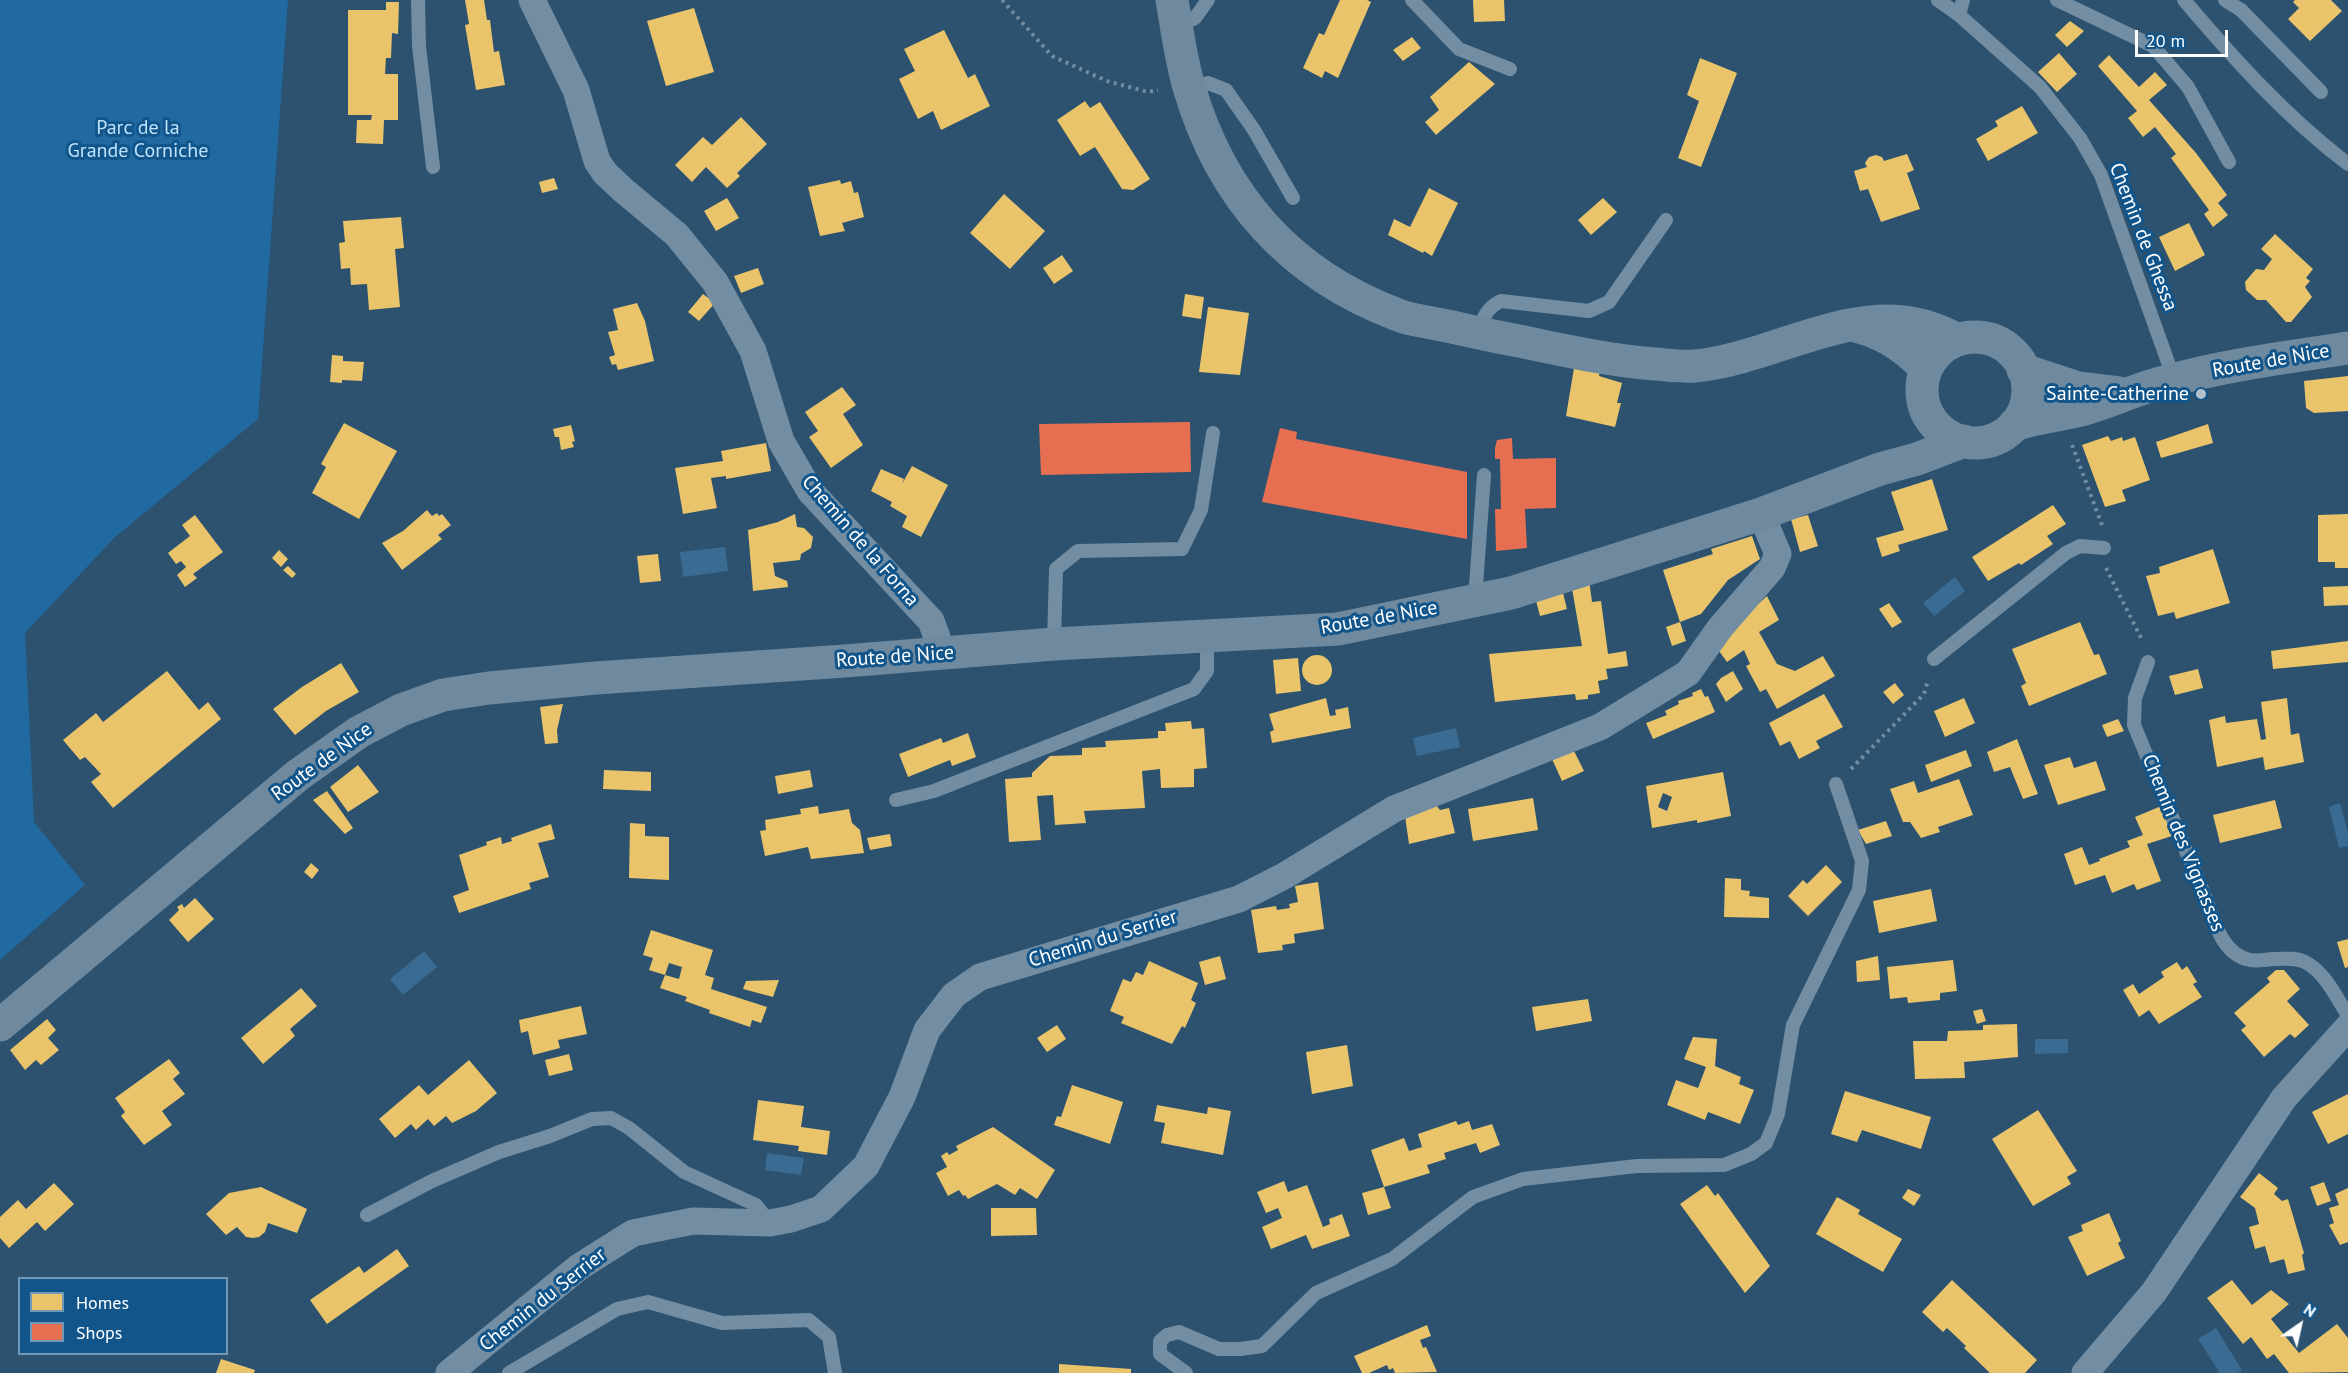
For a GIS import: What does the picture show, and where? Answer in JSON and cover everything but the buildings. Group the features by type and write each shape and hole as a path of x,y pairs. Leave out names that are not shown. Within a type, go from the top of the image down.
{"main road":[{"path":"1175,13 1189,87 1210,143 1231,185 1257,220 1288,250 1322,277 1361,299 1400,316 1580,354 1637,362 1692,366 1739,359 1852,325 1883,321 1910,322 1933,328 1958,340"},
{"path":"1852,325 1879,333 1898,343 1926,369"},
{"path":"1973,336 2003,345 2015,356 2024,370 2027,399 2022,412 2014,425 2004,434 1991,440 1964,441 1952,437 1941,430 1925,409 1922,382 1926,369 1944,346 1958,340 1973,336"},
{"name":"Route de Nice","path":"2014,425 2037,417 2082,409 2124,393 2174,379 2279,358 2348,348"},
{"name":"Route de Nice","path":"2024,370 2078,388 2124,393"},
{"name":"Route de Nice","path":"1880,470 1905,444 1925,409"},
{"name":"Route de Nice","path":"0,1025 298,775 359,732 401,710 443,695 489,688 1054,644 1207,634 1338,629 1511,593 1761,514 1964,441"}],"street":[{"name":"Chemin de la Forna","path":"532,0 576,90 597,161 605,173 623,190 677,235 715,282 753,351 781,441 810,491 932,621 937,637 938,654"},
{"name":"Chemin du Serrier","path":"449,1373 579,1267 633,1233 693,1221 770,1223 821,1209 866,1166 902,1097 927,1030 954,995 980,977 1239,899 1284,876 1394,809 1600,727 1688,673 1720,628 1772,568 1778,554 1761,514"},
{"path":"2085,1373 2154,1292 2284,1098 2348,1027"}],"lane":[{"path":"418,0 419,46 433,167"},
{"path":"1175,13 1195,18 1208,0"},
{"path":"1412,0 1459,50 1510,69"},
{"name":"Chemin de Ghessa","path":"1938,0 1959,15 2040,87 2080,138 2101,175 2174,379"},
{"path":"1959,15 1963,0"},
{"path":"2057,0 2153,46 2188,87 2229,162"},
{"path":"2184,0 2247,72 2316,140 2348,164"},
{"path":"2225,0 2241,10 2321,92"},
{"path":"1189,87 1208,83 1226,90 1254,130 1293,198"},
{"path":"1479,333 1484,317 1491,306 1501,301 1589,312 1609,302 1666,219"},
{"path":"1054,644 1056,569 1078,551 1182,549 1201,510 1213,433"},
{"path":"1475,600 1484,475"},
{"path":"1934,659 2066,553 2080,546 2104,548"},
{"path":"896,800 934,791 1194,688 1207,671 1207,634"},
{"name":"Chemin des Vignasses","path":"2148,662 2135,698 2134,724 2208,904 2217,932 2230,948 2250,960 2292,958 2305,962 2317,970 2325,980 2348,1016"},
{"path":"1186,1373 1160,1354 1160,1341 1167,1335 1179,1332 1219,1348 1240,1349 1262,1346 1316,1293 1392,1259 1473,1197 1523,1179 1638,1166 1724,1165 1751,1154 1766,1143 1778,1114 1793,1025 1859,890 1862,861 1836,784"},
{"path":"367,1215 432,1181 499,1152 550,1136 592,1119 610,1118 629,1128 684,1172 756,1205 770,1223"},
{"path":"508,1373 617,1309 648,1302 722,1323 809,1320 829,1337 835,1373"}],"path":[{"path":"1002,0 1052,56 1107,81 1148,92 1189,87"},
{"path":"1836,784 1924,694 1934,659"}],"green space":[{"name":"Parc de la Grande Corniche","path":"0,0 288,0 258,419 115,537 25,633 34,822 85,885 0,960"}],"shaded area":[{"path":"725,547 728,571 683,577 680,552"},
{"path":"1955,577 1965,591 1934,616 1923,603"},
{"path":"1456,728 1460,747 1417,756 1413,738"},
{"path":"2340,803 2348,833 2348,846 2339,848 2329,807"},
{"path":"424,951 437,967 403,995 390,979"},
{"path":"2035,1039 2068,1039 2068,1053 2035,1054"},
{"path":"767,1153 804,1158 801,1175 765,1170"},
{"path":"2216,1328 2242,1370 2238,1373 2220,1373 2198,1339"}],"place":[{"name":"Sainte-Catherine","path":"2201,394"}]}
